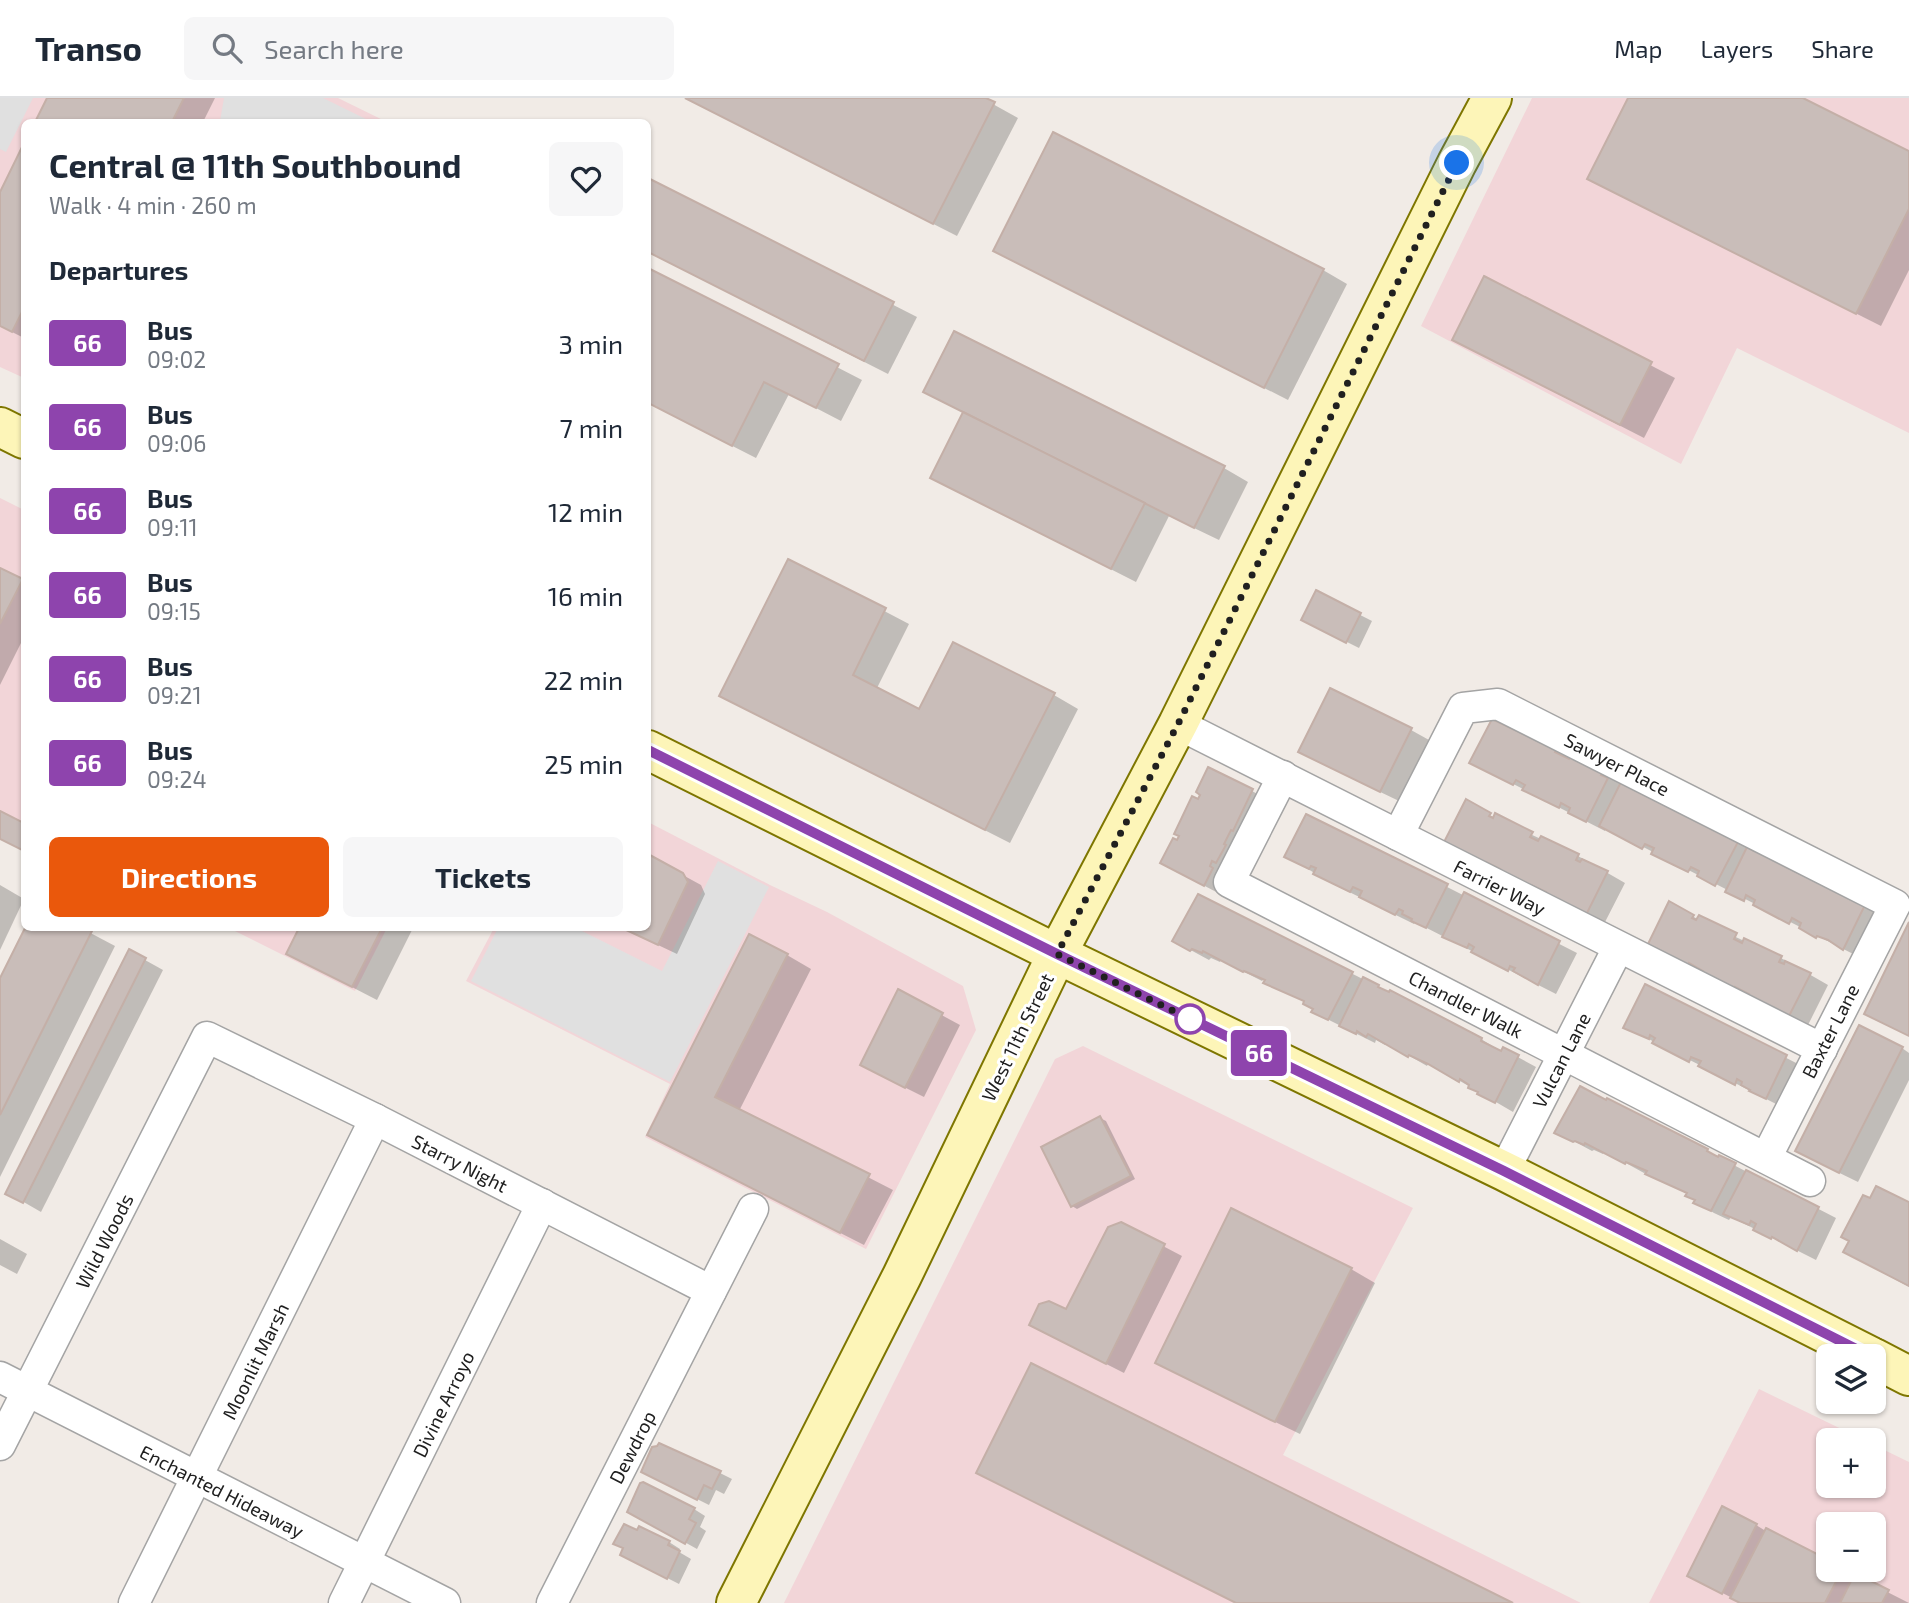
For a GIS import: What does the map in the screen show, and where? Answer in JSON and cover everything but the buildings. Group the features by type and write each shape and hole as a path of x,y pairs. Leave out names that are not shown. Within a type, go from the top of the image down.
{"street":[{"name":"West 11th Street","path":"736,1603 902,1276 1057,954 1178,724 1451,174 1492,98"},
{"path":"0,427 21,438"},
{"name":"Sawyer Place","path":"1398,835 1463,708 1498,704 1895,905"},
{"name":"Farrier Way","path":"1178,724 1822,1049"},
{"path":"651,751 1057,954 1504,1171 1846,1344"},
{"name":"Chandler Walk","path":"1283,776 1229,882 1810,1181"},
{"name":"Baxter Lane","path":"1766,1158 1895,905"},
{"name":"Vulcan Lane","path":"1504,1171 1618,948"},
{"name":"Starry Night","path":"207,1037 375,1119 711,1291"},
{"name":"Wild Woods","path":"0,1445 207,1037"},
{"name":"Moonlit Marsh","path":"134,1603 375,1119"},
{"name":"Divine Arroyo","path":"344,1603 542,1204"},
{"name":"Dewdrop","path":"552,1603 753,1209"},
{"path":"1886,1364 1909,1376"},
{"name":"Enchanted Hideaway","path":"0,1377 445,1603"}],"shaded area":[{"path":"0,98 338,98 381,119 21,119 21,377 0,367"},
{"path":"0,98 33,98 6,152 0,149"},
{"path":"224,98 323,98 366,119 220,119"},
{"path":"1532,98 1909,98 1909,433 1737,348 1681,464 1421,326"},
{"path":"0,498 21,508 21,822 0,811"},
{"path":"651,824 827,912 963,986 976,1030 866,1249 645,1137 670,1084 466,981 492,931 651,931"},
{"path":"718,861 769,887 670,1082 471,981 496,931 582,931 662,971"},
{"path":"235,931 385,931 355,991"},
{"path":"1083,1046 1413,1208 1283,1455 1581,1603 784,1603 1055,1059"},
{"path":"1759,1389 1839,1428 1816,1428 1816,1498 1886,1498 1886,1451 1909,1462 1909,1603 1649,1603"}],"bus line":[{"name":"66","path":"651,751 1057,954 1504,1171 1846,1344"}],"route":[{"path":"1190,1019 1198,1023 1057,954 1178,724 1457,163"}]}
